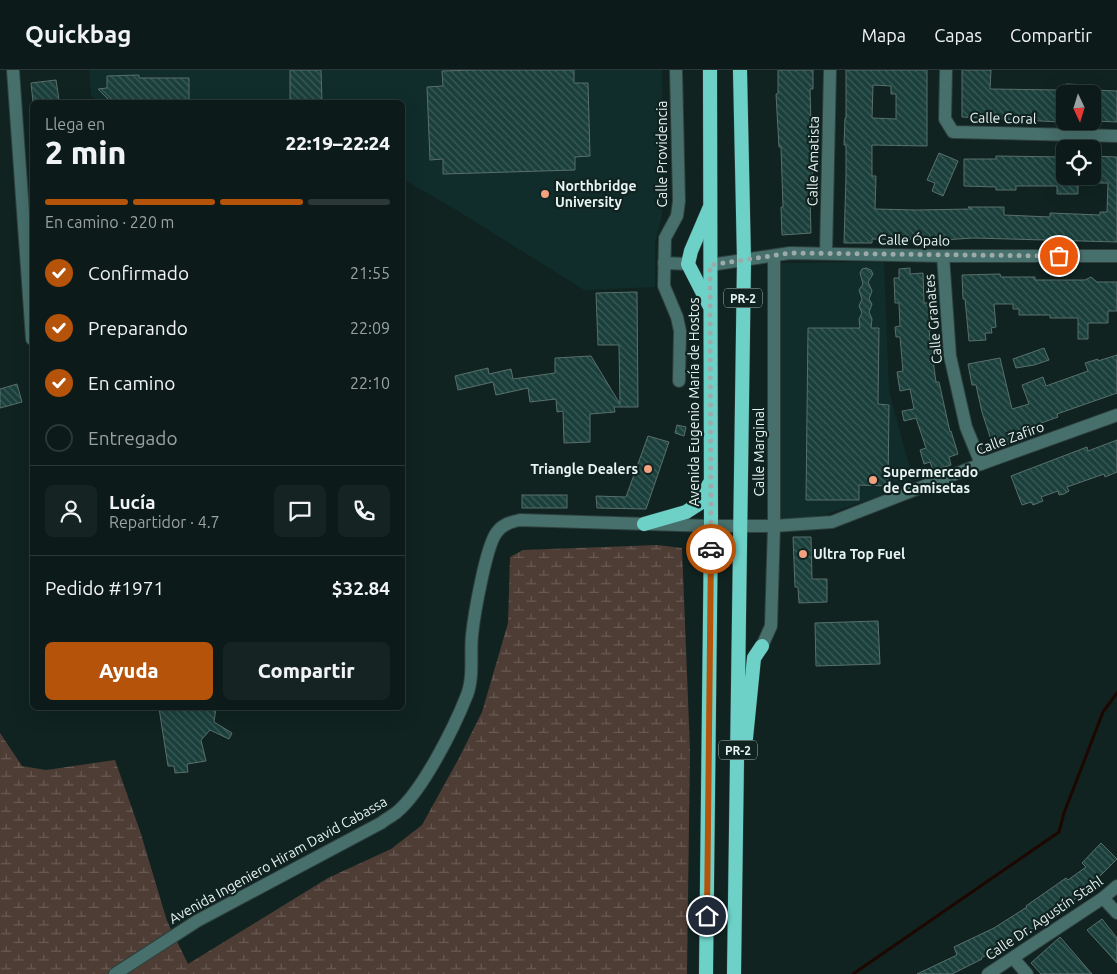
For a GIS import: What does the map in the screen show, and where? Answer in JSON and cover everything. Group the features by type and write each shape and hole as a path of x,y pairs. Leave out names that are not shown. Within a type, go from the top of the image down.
{"highway":[{"name":"Avenida Eugenio María de Hostos","path":"706,974 711,526 710,70"},
{"name":"PR-2","path":"734,974 744,260 740,70"},
{"path":"710,307 688,264 690,251 711,203"},
{"path":"644,524 686,512 700,503 711,481"},
{"path":"737,833 754,658 762,646"}],"street":[{"path":"13,70 30,311"},
{"name":"Calle Providencia","path":"676,70 679,201 677,216 665,238 664,286 680,331 679,381"},
{"name":"Calle Amatista","path":"826,253 830,70"},
{"name":"Calle Coral","path":"946,70 945,120 953,132 1117,136"},
{"name":"Calle Ópalo","path":"710,265 790,253 943,256 1117,256"},
{"name":"Calle Marginal","path":"762,646 771,626 774,526 774,256"},
{"name":"Calle Granates","path":"943,256 950,356 966,427 981,464"},
{"path":"664,263 688,264"},
{"name":"Calle Zafiro","path":"740,526 832,522 981,464 1117,415"},
{"name":"Avenida Ingeniero Hiram David Cabassa","path":"115,974 197,921 381,823 397,812 408,801 445,742 467,695 472,635 480,586 493,537 501,527 507,523 520,520 740,526"},
{"name":"Calle Dr. Agustín Stahl","path":"988,974 1103,898 1117,886"},
{"path":"1103,898 1117,913"},
{"path":"1013,958 1027,974"}],"shaded area":[{"name":"Northbridge University","path":"89,70 662,70 662,216 655,242 655,287 584,290 405,180 405,100 96,100 91,96"},
{"path":"884,262 889,391 914,484 812,519 779,520 778,263"}],"green space":[{"path":"657,545 682,548 690,750 687,974 0,974 0,733 22,766 46,770 115,760 141,834 167,921 188,964 328,878 391,849 422,825 482,712 508,623 510,557 523,550"}],"building":[{"path":"290,70 321,70 322,100 290,100"},
{"path":"574,70 574,83 588,83 590,156 575,157 575,170 443,174 443,159 430,160 427,87 443,86 442,71"},
{"path":"778,70 813,70 813,89 810,89 813,199 810,199 811,233 782,235 781,147 779,147 776,94 778,94"},
{"path":"846,70 927,70 927,146 872,145 872,176 876,176 875,209 916,210 1004,207 1004,215 1050,217 1050,213 1100,215 1100,212 1107,212 1108,183 1101,183 1101,156 1117,157 1117,242 973,238 943,240 872,239 872,243 844,243","holes":["873,85 891,86 891,94 896,94 896,119 872,118"]},
{"path":"962,70 991,70 990,89 1056,90 1056,122 962,117"},
{"path":"139,75 139,78 189,78 189,100 109,100 98,89 107,88 107,76"},
{"path":"56,80 59,100 33,100 31,83"},
{"path":"1101,90 1117,91 1117,122 1101,121"},
{"path":"939,153 958,161 943,196 932,191 935,183 927,180"},
{"path":"996,156 1056,157 1056,185 1078,185 1078,194 1057,194 1057,186 1016,186 1016,190 996,190 996,187 964,186 964,159 996,159"},
{"path":"910,268 910,274 923,273 924,303 930,303 931,330 929,331 936,382 939,382 950,432 958,454 949,457 951,465 933,470 930,462 924,464 920,450 926,448 916,418 904,421 902,411 914,409 910,389 900,391 897,372 903,371 900,337 896,337 895,327 900,326 899,303 895,303 894,278 899,278 899,269"},
{"path":"862,269 871,270 873,274 868,282 872,291 869,299 872,304 869,312 872,319 871,328 879,328 878,404 889,405 888,486 859,485 859,500 806,500 808,328 860,328 859,319 862,313 859,306 862,299 859,290 863,284 860,273"},
{"path":"1000,274 1001,277 1035,277 1035,280 1085,280 1091,277 1097,282 1117,282 1117,311 1108,311 1108,323 1088,323 1088,339 1078,339 1078,318 1050,318 1050,315 1019,315 1019,309 1013,309 1013,304 994,304 996,327 991,328 992,333 985,333 986,340 969,341 965,299 963,299 962,275"},
{"path":"637,292 638,407 614,407 615,412 590,414 590,442 564,443 563,411 557,412 556,399 530,402 528,388 496,395 493,382 458,390 455,376 488,368 489,374 511,369 513,379 555,373 555,358 591,356 620,404 619,345 598,345 596,293"},
{"path":"1044,348 1049,360 1016,368 1013,359"},
{"path":"1117,355 1117,393 1057,414 1058,417 1024,429 1025,432 1021,433 1023,439 994,449 982,412 976,385 972,385 968,364 1000,358 1012,409 1029,404 1022,385 1043,377 1046,386 1088,371 1085,363"},
{"path":"17,384 22,402 0,408 0,389"},
{"path":"677,425 686,427 684,436 675,433"},
{"name":"Triangle Dealers","path":"648,436 669,442 646,509 597,508 596,496 626,497"},
{"path":"1117,440 1117,472 1105,477 1104,474 1067,487 1069,491 1064,494 1059,495 1058,491 1041,497 1043,501 1033,505 1031,502 1022,505 1011,476 1087,447 1088,451"},
{"path":"522,495 567,495 567,508 522,508"},
{"path":"793,537 811,537 812,579 827,579 827,602 799,603 798,587 795,587"},
{"path":"878,621 880,664 816,666 815,623"},
{"path":"159,710 216,710 214,722 232,733 229,739 210,730 201,740 206,761 187,764 188,772 175,773 174,766 168,766"},
{"path":"1101,843 1117,859 1088,889 1061,910 1037,926 1000,946 1001,948 952,974 917,974 957,955 954,947 994,928 1027,907 1066,878 1068,880 1086,867 1082,863"},
{"path":"1102,919 1117,938 1117,963 1087,930"},
{"path":"1060,937 1092,974 1041,974 1031,963"}],"waterway":[{"path":"853,974 1059,832 1064,813 1103,712 1117,693"}],"way so far":[{"path":"711,549 710,265 790,253 1059,256"}],"place":[{"name":"Northbridge University","path":"545,194"},
{"name":"Triangle Dealers","path":"648,469"},
{"name":"Supermercado de Camisetas","path":"873,480"},
{"name":"Ultra Top Fuel","path":"803,554"}],"route":[{"path":"707,916 711,549"}]}
